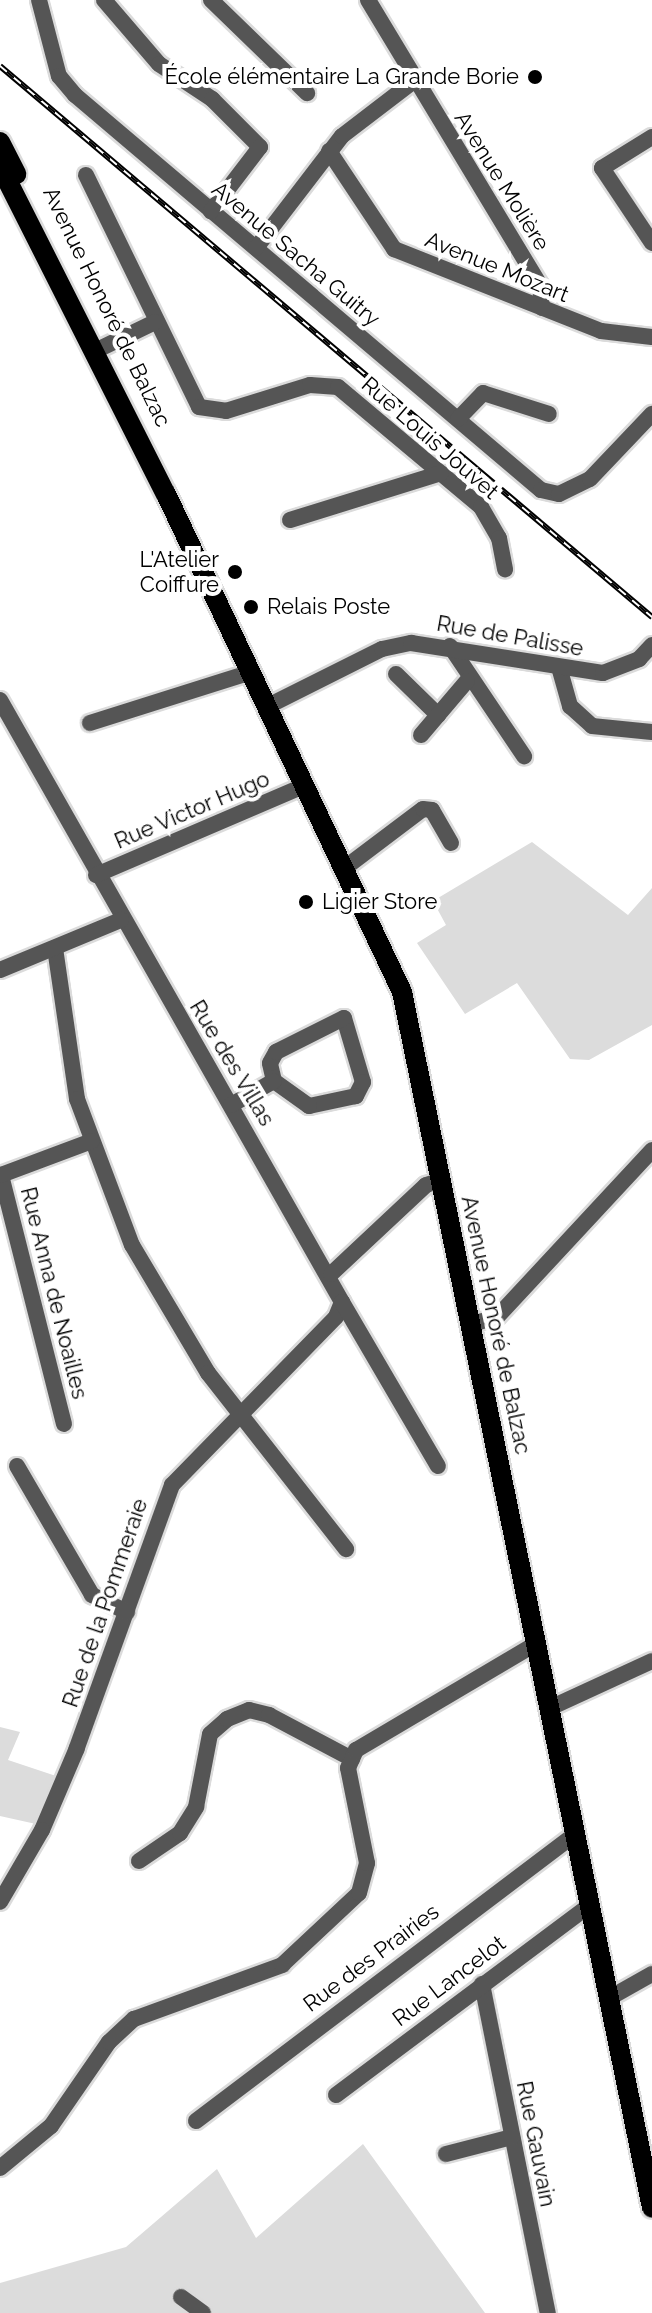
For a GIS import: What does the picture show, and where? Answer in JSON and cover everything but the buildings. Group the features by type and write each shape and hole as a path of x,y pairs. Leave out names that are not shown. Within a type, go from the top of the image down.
{"main road":[{"name":"Avenue Honoré de Balzac","path":"0,149 346,867 402,992 652,2208"}],"street":[{"name":"Avenue Sacha Guitry","path":"39,0 59,76 211,211 541,490 575,489 652,414"},
{"path":"104,0 159,64 212,99 260,147 211,211"},
{"path":"211,0 307,93"},
{"name":"Avenue Molière","path":"368,0 414,81 540,285 542,308"},
{"path":"256,248 329,151 414,81"},
{"path":"652,137 602,168 652,243"},
{"name":"Avenue Mozart","path":"329,151 394,249 601,331 652,337"},
{"name":"Rue Louis Jouvet","path":"86,175 194,401 206,411 330,384 441,473 493,524 505,569"},
{"path":"97,350 155,322"},
{"path":"458,419 483,393 549,414"},
{"path":"290,520 441,473"},
{"name":"Rue de Palisse","path":"268,706 382,649 450,646 559,667 621,670 652,645"},
{"path":"450,646 467,681 524,756"},
{"path":"559,667 570,706 592,726 652,732"},
{"path":"90,723 252,672"},
{"path":"396,674 438,715"},
{"path":"421,735 467,681"},
{"name":"Rue des Villas","path":"0,700 121,920 331,1274"},
{"name":"Rue Victor Hugo","path":"96,875 306,785"},
{"path":"346,867 423,809 432,810 451,843"},
{"path":"0,970 121,920"},
{"path":"55,948 77,1099 132,1245 241,1415 346,1549"},
{"path":"344,1018 363,1082 356,1096 309,1106 274,1081 276,1052 344,1018"},
{"path":"231,1105 274,1081"},
{"name":"Rue Anna de Noailles","path":"64,1424 1,1175 92,1141"},
{"path":"472,1324 497,1317 652,1150"},
{"path":"438,1466 342,1302 331,1274 426,1185 441,1180"},
{"name":"Rue de la Pommeraie","path":"0,1902 42,1830 127,1612 172,1485 336,1317 342,1302"},
{"path":"17,1466 92,1595 127,1612"},
{"path":"0,2168 51,2126 109,2042 134,2019 282,1965 359,1893 367,1863 348,1768 352,1759 512,1651 537,1643"},
{"path":"550,1708 652,1661"},
{"path":"139,1861 157,1853 188,1820 210,1734 227,1719 249,1710 269,1715 352,1759"},
{"name":"Rue des Prairies","path":"196,2121 575,1834"},
{"name":"Rue Lancelot","path":"336,2095 590,1905"},
{"path":"611,1997 652,1974"},
{"name":"Rue Gauvain","path":"482,1984 548,2313"},
{"path":"446,2154 512,2137"},
{"path":"181,2297 203,2313"}],"shaded area":[{"path":"532,842 628,915 652,888 652,1025 589,1060 570,1059 517,983 465,1014 417,943 446,925 433,901"},
{"path":"0,1727 20,1732 8,1760 56,1776 36,1824 0,1816"},
{"path":"363,2144 485,2313 0,2313 0,2283 126,2247 217,2169 256,2238"}],"railway":[{"path":"0,66 652,617"}],"place":[{"name":"École élémentaire La Grande Borie","path":"535,77"},
{"name":"L'Atelier Coiffure","path":"235,572"},
{"name":"Relais Poste","path":"251,607"},
{"name":"Ligier Store","path":"306,902"}]}
